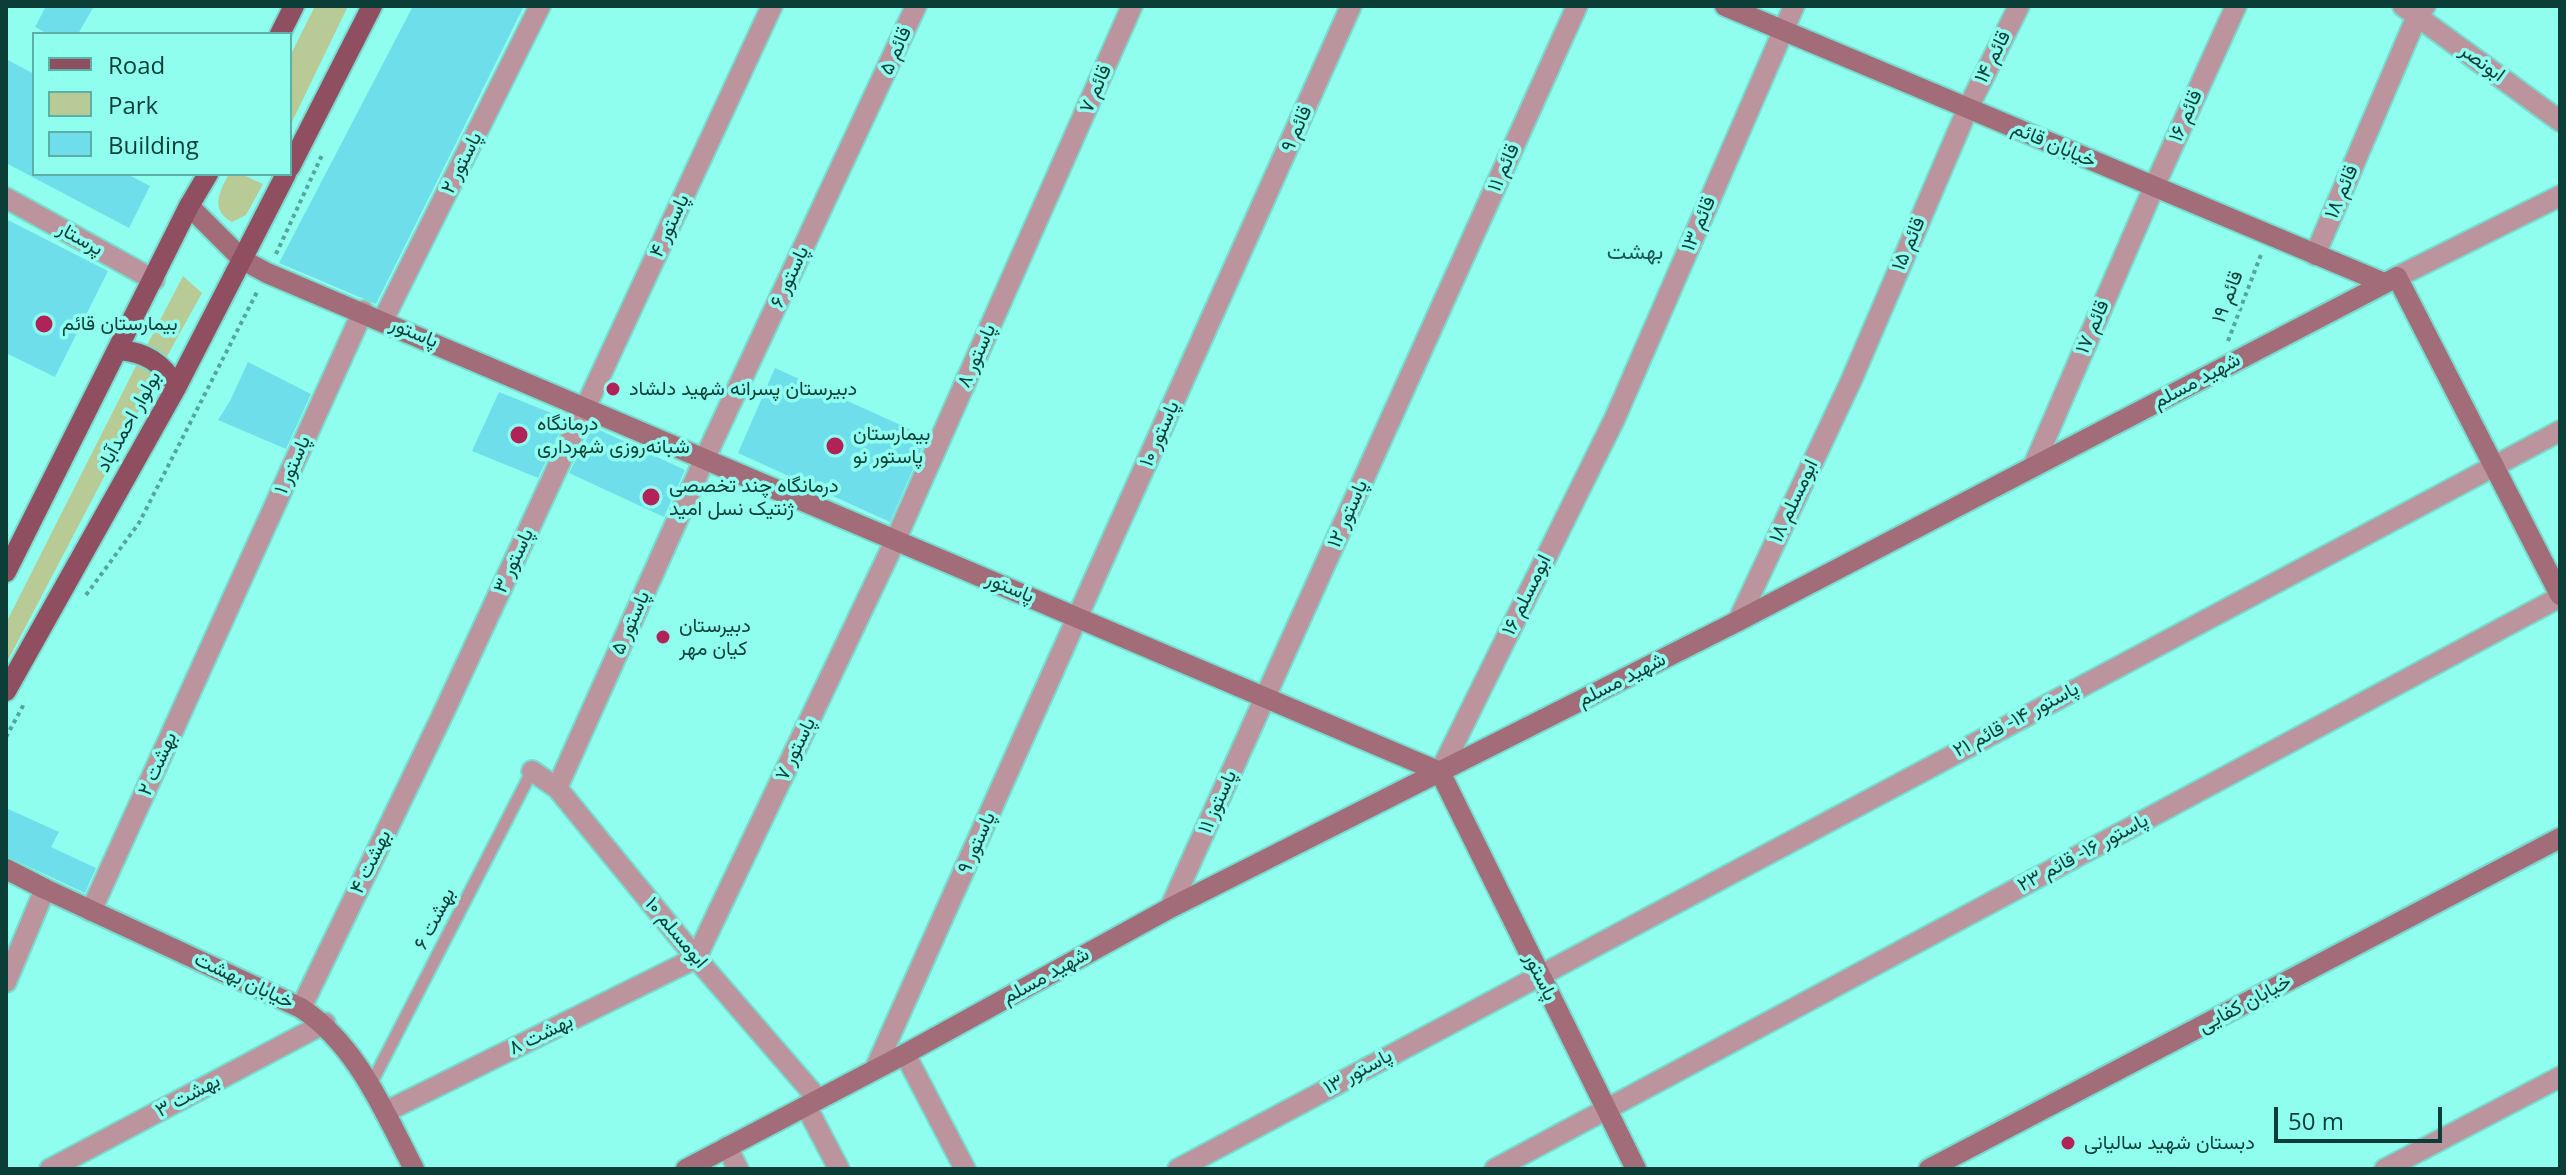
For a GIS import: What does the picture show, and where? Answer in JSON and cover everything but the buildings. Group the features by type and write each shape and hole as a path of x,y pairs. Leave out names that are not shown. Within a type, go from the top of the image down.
{"main road":[{"path":"281,32 294,6"},
{"path":"292,163 372,6"},
{"name":"بولوار احمدآباد","path":"6,572 207,176"},
{"name":"بولوار احمدآباد","path":"6,691 177,386 285,176"},
{"path":"118,350 135,351 154,358 177,386"}],"street":[{"name":"پاستور ۲","path":"383,320 540,6"},
{"name":"پاستور ۴","path":"586,407 772,6"},
{"name":"قائم ۵","path":"875,97 916,6"},
{"name":"قائم ۷","path":"1059,173 1132,6"},
{"name":"قائم ۹","path":"1242,251 1351,6"},
{"name":"قائم ۱۱","path":"1431,331 1577,6"},
{"name":"خیابان قائم","path":"1725,6 2315,255 2390,280"},
{"name":"قائم ۱۳","path":"1615,418 1794,6"},
{"name":"قائم ۱۴","path":"1968,108 2019,6"},
{"name":"قائم ۱۶","path":"2154,187 2236,6"},
{"name":"ابونصر","path":"2415,9 2560,121"},
{"name":"قائم ۱۸","path":"2315,255 2369,129 2415,9"},
{"name":"پاستور ۶","path":"705,458 875,97"},
{"name":"قائم ۱۵","path":"1851,381 1968,108"},
{"name":"پاستور ۸","path":"896,539 1059,173"},
{"name":"قائم ۱۷","path":"2033,467 2154,187"},
{"name":"شهید مسلم","path":"686,1169 905,1054 1170,908 1738,621 2390,280 2560,196"},
{"name":"پرستار","path":"6,198 154,280"},
{"name":"پاستور","path":"189,206 243,260 1440,772 1636,1169"},
{"name":"پاستور ۱۰","path":"1078,617 1242,251"},
{"path":"2390,280 2494,466 2560,596"},
{"name":"پاستور ۱","path":"224,618 363,311"},
{"name":"پاستور ۱۲","path":"1266,697 1431,331"},
{"name":"ابومسلم ۱۸","path":"1738,621 1851,381"},
{"name":"پاستور ۳","path":"442,716 586,407"},
{"name":"ابومسلم ۱۶","path":"1440,772 1615,418"},
{"name":"پاستور ۱۴- قائم ۲۱","path":"1538,975 2560,431"},
{"name":"پاستور ۵","path":"557,788 705,458"},
{"name":"پاستور ۷","path":"696,958 896,539"},
{"name":"پاستور ۱۶- قائم ۲۳","path":"1495,1169 2560,596"},
{"name":"پاستور ۹","path":"875,1069 1078,617"},
{"name":"بهشت ۲","path":"91,911 224,618"},
{"name":"پاستوز ۱۱","path":"1170,908 1266,697"},
{"name":"بهشت ۴","path":"301,1008 442,716"},
{"name":"ابومسلم ۱۰","path":"532,771 557,788 812,1102 839,1169"},
{"name":"خیابان کفایی","path":"1929,1169 2560,838"},
{"name":"خیابان بهشت","path":"6,869 301,1008 325,1023 371,1084 414,1169"},
{"path":"6,982 45,889"},
{"name":"بهشت ۸","path":"385,1112 696,958"},
{"name":"پاستور ۱۳","path":"1178,1169 1538,975"},
{"name":"بهشت ۳","path":"50,1169 325,1023"},
{"path":"905,1054 965,1169"},
{"path":"2385,1169 2560,1077"},
{"path":"727,1147 738,1169"}],"lane":[{"name":"بهشت ۶","path":"371,1084 532,771"}],"path":[{"name":"قائم ۱۹","path":"2217,370 2269,235"}],"green space":[{"path":"315,6 348,6 292,122 292,52"},
{"path":"228,176 245,176 263,184 246,215 232,222 221,212 220,194"},
{"path":"183,276 202,293 165,360 145,349"},
{"path":"138,362 158,374 6,664 6,623"}],"place":[{"name":"بیمارستان قائم","path":"44,324"},
{"name":"دبیرستان پسرانه شهید دلشاد","path":"613,389"},
{"name":"درمانگاه شبانه‌روزی شهرداری","path":"519,435"},
{"name":"بیمارستان پاستور نو","path":"835,446"},
{"name":"درمانگاه چند تخصصی ژنتیک نسل امید","path":"651,497"},
{"name":"دبیرستان کیان مهر","path":"663,637"},
{"name":"دبستان شهید سالیانی","path":"2068,1143"}],"district":[{"name":"بهشت","path":"1635,253"}]}
